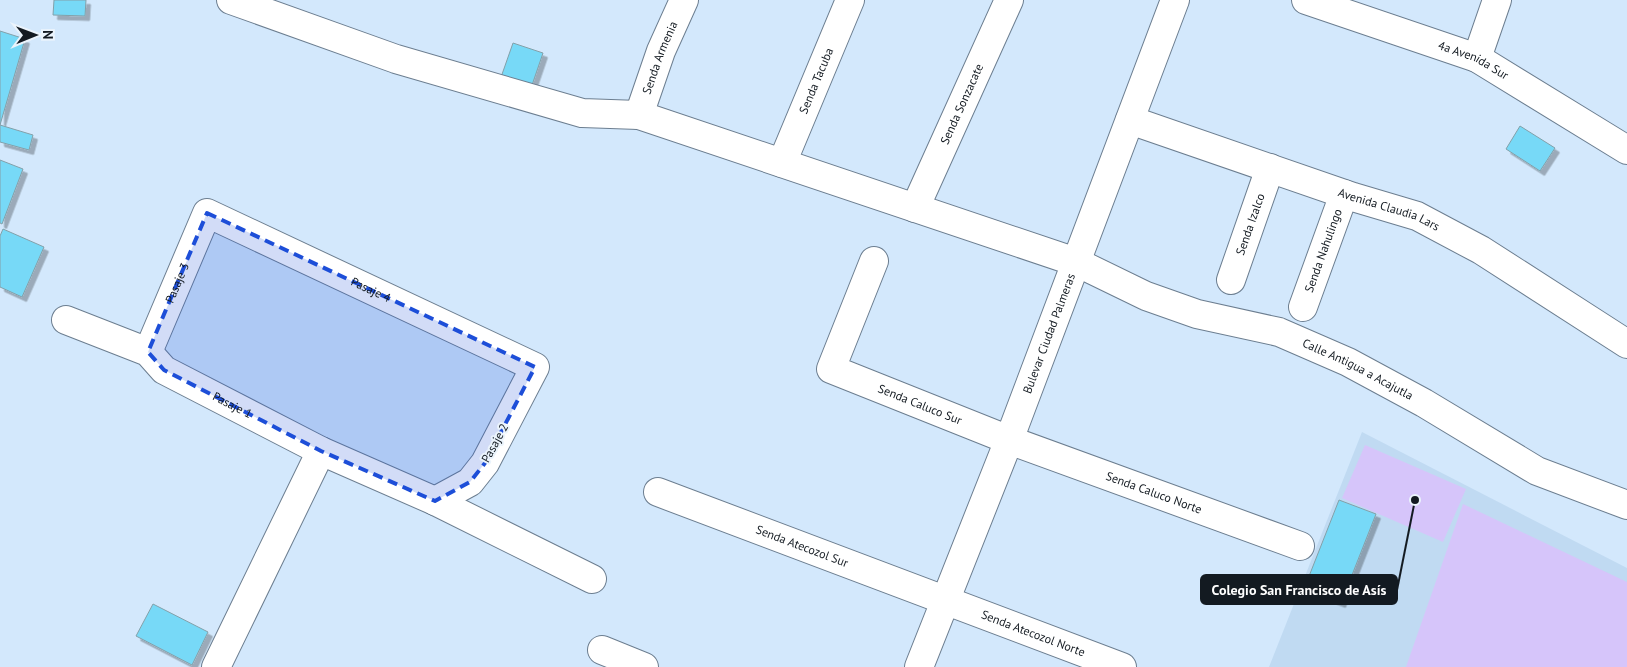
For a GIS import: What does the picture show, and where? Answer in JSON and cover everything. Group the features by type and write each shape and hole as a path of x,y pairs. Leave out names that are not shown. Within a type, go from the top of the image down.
{"street":[{"name":"Calle Antigua a Acajutla","path":"231,0 396,59 582,113 639,115 1076,262 1146,296 1197,314 1279,332 1348,362 1424,404 1537,471 1627,505"},
{"name":"Senda Armenia","path":"639,115 662,51 684,0"},
{"name":"Senda Tacuba","path":"782,163 850,0"},
{"name":"Senda Sonzacate","path":"915,208 1009,0"},
{"name":"Bulevar Ciudad Palmeras","path":"919,667 1009,440 1176,0"},
{"name":"4a Avenida Sur","path":"1306,0 1345,6 1477,58 1627,150"},
{"path":"1477,58 1497,0"},
{"name":"Avenida Claudia Lars","path":"1130,120 1344,194 1418,216 1481,250 1627,344"},
{"name":"Senda Izalco","path":"1231,280 1270,168"},
{"name":"Senda Nahulingo","path":"1303,307 1344,194"},
{"name":"Pasaje 3","path":"148,352 207,213"},
{"name":"Pasaje 4","path":"207,213 535,367"},
{"name":"Senda Caluco Sur","path":"874,261 831,369 1009,440"},
{"path":"66,320 148,352"},
{"name":"Pasaje 1","path":"148,352 164,370 321,451 435,502 592,579"},
{"name":"Pasaje 2","path":"435,502 470,482 485,463 535,367"},
{"name":"Senda Caluco Norte","path":"1009,440 1300,546"},
{"path":"216,667 321,451"},
{"name":"Senda Atecozol Sur","path":"658,492 946,600"},
{"name":"Senda Atecozol Norte","path":"946,600 1122,667"},
{"path":"602,650 644,667"}],"highlighted area":[{"path":"207,213 535,367 485,463 470,482 435,501 321,451 164,370 148,352"}],"shaded area":[{"path":"1362,432 1627,568 1627,667 1269,667"},
{"path":"1365,445 1466,489 1443,542 1342,498"},
{"path":"1463,504 1627,582 1627,667 1406,667"}],"building":[{"path":"54,0 86,0 85,16 53,15"},
{"path":"0,31 25,39 0,125"},
{"path":"513,43 543,53 530,91 500,80"},
{"path":"0,125 33,135 29,150 0,142"},
{"path":"1520,126 1555,148 1540,171 1506,149"},
{"path":"0,160 23,169 2,224 0,223"},
{"path":"3,229 44,247 22,297 0,287 0,236"},
{"path":"1339,500 1376,514 1341,603 1304,589"},
{"path":"153,604 208,632 192,665 136,636"}],"place":[{"name":"Colegio San Francisco de Asís","path":"1415,500"}]}
